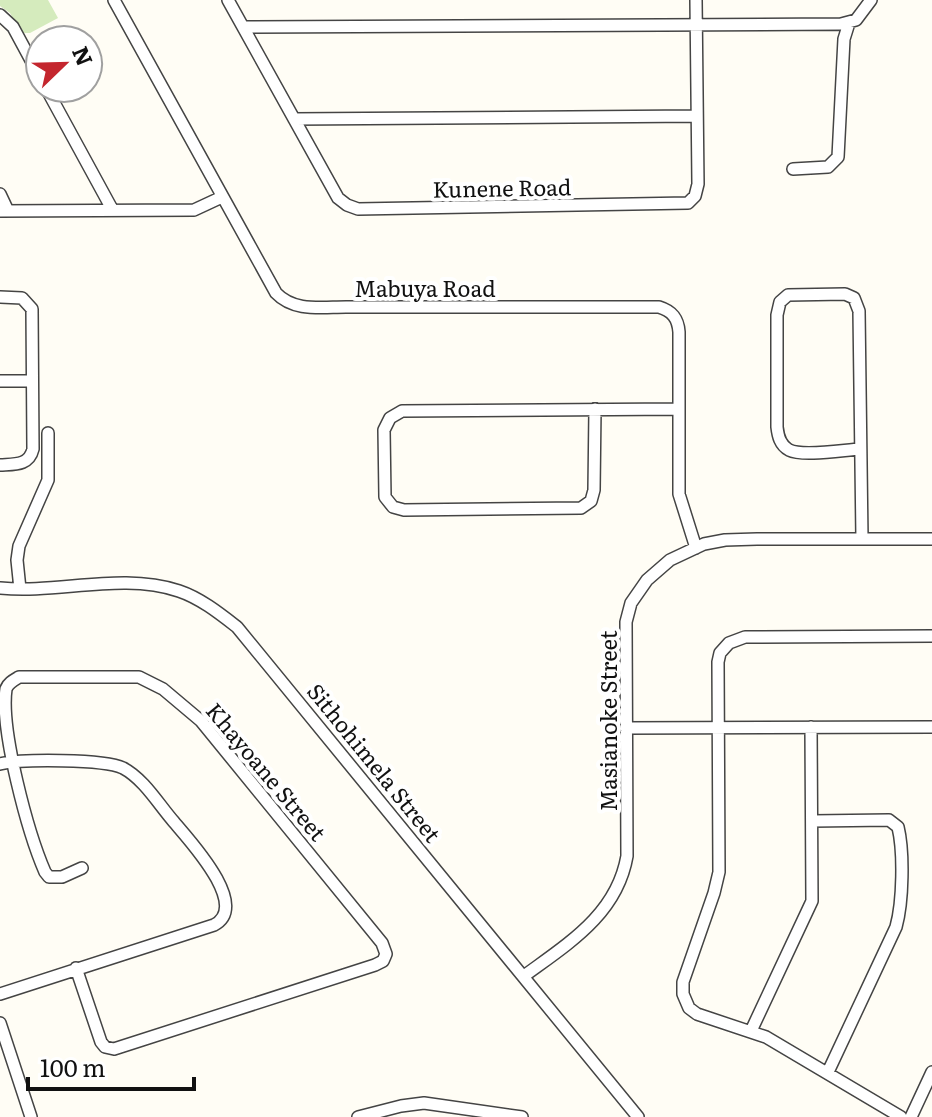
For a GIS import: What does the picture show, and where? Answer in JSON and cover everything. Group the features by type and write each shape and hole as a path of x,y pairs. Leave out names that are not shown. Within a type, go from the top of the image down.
{"street":[{"name":"Mabuya Road","path":"114,0 276,293 291,305 659,307 677,318 679,494 696,548"},
{"name":"Kunene Road","path":"228,0 338,198 358,209 688,203 697,191 696,0"},
{"path":"243,27 849,23 862,15 871,0"},
{"path":"0,15 13,27 24,47"},
{"path":"793,169 828,167 838,157 844,39 849,23"},
{"path":"55,104 112,209"},
{"path":"294,119 697,116"},
{"path":"0,194 4,211 194,210 222,197"},
{"path":"860,449 800,452 789,450 780,440 777,427 777,315 780,302 788,295 845,294 857,303 860,319 862,539"},
{"path":"0,297 22,298 32,309 32,454 19,464 0,465"},
{"path":"0,381 31,381"},
{"path":"595,409 594,490 591,501 584,507 404,510 393,507 385,497 384,430 387,421 406,410 595,409 679,409"},
{"path":"20,589 19,546 48,480 48,433"},
{"name":"Masianoke Street","path":"524,976 597,918 611,902 621,882 627,856 626,622 631,603 653,574 670,560 725,540 932,539"},
{"name":"Sithohimela Street","path":"0,588 119,583 150,585 181,592 237,627 638,1117"},
{"path":"901,1117 828,1072 751,1031 697,1014 688,1006 682,990 719,872 717,727 720,653 739,637 932,636"},
{"name":"Khayoane Street","path":"4,763 5,691 15,679 29,676 132,677 153,682 201,721 382,943 386,952 383,961 114,1049 105,1047 101,1042 76,968"},
{"path":"751,1031 811,905 811,727"},
{"path":"626,728 932,727"},
{"path":"0,994 218,923 223,918 225,908 221,888 212,870 129,771 104,763 4,763 45,872 49,877 57,878 82,868"},
{"path":"813,821 889,820 898,827 900,844 896,927 828,1072"},
{"path":"0,1023 31,1117"},
{"path":"911,1117 932,1072"},
{"path":"358,1117 424,1103 522,1117"}],"green space":[{"path":"0,0 48,0 58,18 47,24 24,24 24,33 21,33 10,13 0,6"}]}
